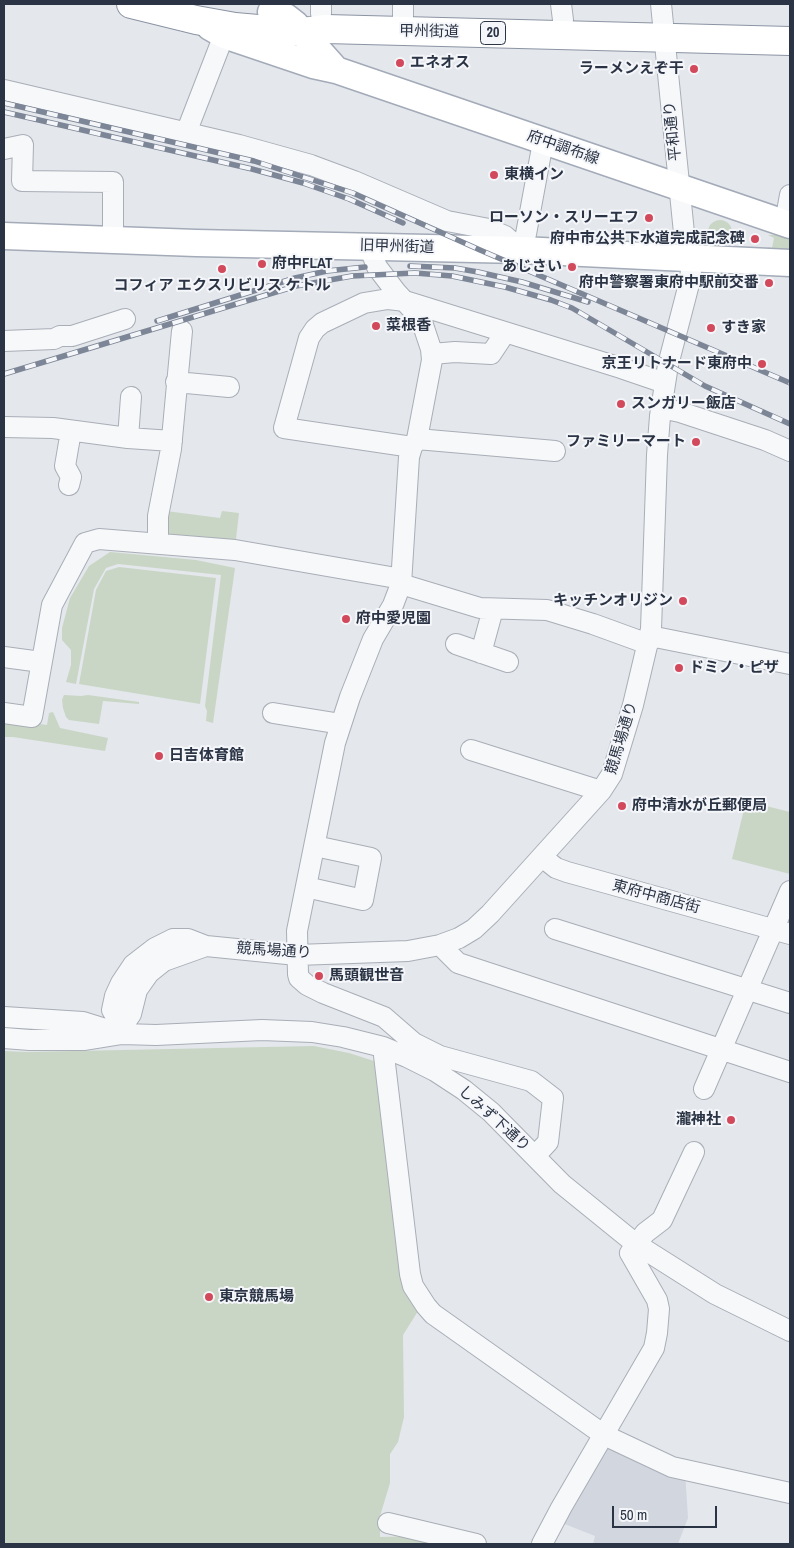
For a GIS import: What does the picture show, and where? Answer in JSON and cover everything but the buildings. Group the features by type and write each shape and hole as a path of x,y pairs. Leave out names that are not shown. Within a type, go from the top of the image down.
{"highway":[{"name":"甲州街道","path":"131,4 203,12 271,12 321,34 403,10 562,12 636,22 790,23"},
{"name":"甲州街道","path":"203,12 235,27 321,34 663,21 790,41"}],"main road":[{"name":"府中調布線","path":"203,12 224,35 313,65 321,34 543,142 788,224"},
{"name":"旧甲州街道","path":"4,236 113,241 521,250 691,258 789,268"}],"street":[{"name":"平和通り","path":"663,21 684,232 691,258"},
{"path":"186,133 224,35"},
{"path":"4,90 239,145 311,165 354,181 447,221 490,229 505,236 521,250 526,234 543,142"},
{"path":"4,149 22,145 22,181 113,182 113,241"},
{"path":"788,224 790,195"},
{"path":"369,246 377,267 421,319 432,354 415,443 410,457 402,581 393,605 373,639 335,742 297,931 298,974 299,978 307,985 384,1017 414,1043 440,1056 531,1081 552,1098 548,1142 535,1156"},
{"name":"競馬場通り","path":"122,1030 112,1010 120,982 133,965 155,948 173,940 188,939 206,946 297,955 408,951 440,945 459,938 474,929 490,914 607,783 616,764 649,640 657,455 661,408 668,365 690,284 691,258"},
{"path":"555,451 415,443 284,428 305,350 315,329 334,316 357,305 388,299 405,301 665,383"},
{"path":"4,341 54,339 72,336 125,319"},
{"path":"158,543 158,516 172,441 182,331"},
{"path":"432,354 455,352 491,354 505,333"},
{"path":"176,382 229,387"},
{"path":"128,438 131,397"},
{"path":"661,408 680,412 766,440 790,451"},
{"path":"4,427 53,428 128,438 172,441"},
{"path":"70,485 71,477 64,466 71,431"},
{"path":"4,713 32,717 52,605 85,543 99,539 236,550 402,581 480,608 547,610 649,640 790,664"},
{"path":"481,653 493,609"},
{"path":"456,644 508,662"},
{"path":"4,657 41,662"},
{"path":"273,713 341,724"},
{"path":"471,750 601,791"},
{"path":"306,887 362,900 371,858 315,846"},
{"name":"東府中商店街","path":"542,857 556,868 567,872 782,931"},
{"path":"704,1089 748,988 782,931 790,891"},
{"path":"555,930 790,1002"},
{"path":"440,945 458,963 790,1072"},
{"path":"4,1017 83,1022 122,1030"},
{"path":"4,1038 85,1040 122,1030"},
{"name":"しみず下通り","path":"122,1030 156,1035 262,1030 312,1032 343,1037 383,1047 407,1057 435,1071 464,1090 491,1112 562,1184 608,1224 636,1244 716,1294 790,1331"},
{"path":"4,1032 30,1040"},
{"path":"383,1047 410,1274 420,1298 433,1314 604,1435 672,1467 790,1493"},
{"path":"542,1544 654,1348 657,1333 657,1300 630,1253 636,1244 662,1220 694,1152"},
{"path":"388,1523 476,1544"}],"shaded area":[{"path":"602,1434 685,1471 688,1518 678,1544 593,1544 595,1536 557,1521"}],"green space":[{"path":"720,220 729,223 732,232 729,241 720,244 711,241 708,232 711,223"},
{"path":"768,235 779,235 790,239 790,252 778,253 767,247 772,248 774,238"},
{"path":"166,511 220,518 222,511 239,513 235,547 168,538"},
{"path":"110,552 196,560 235,568 213,723 206,721 207,711 205,706 221,575 118,564 106,568 94,589 76,684 66,682 71,665 71,650 62,640 62,628 70,598 89,566"},
{"path":"119,567 216,578 200,704 79,684 96,590 106,571"},
{"path":"64,695 88,695 139,702 139,704 103,701 99,724 69,720 63,708 62,700"},
{"path":"53,712 60,728 108,738 105,751 4,737 4,719 47,725 49,713"},
{"path":"746,801 790,812 790,874 732,859"},
{"name":"東京競馬場","path":"314,1046 349,1053 374,1061 399,1258 420,1308 403,1335 404,1417 398,1442 390,1454 390,1483 380,1516 380,1537 419,1536 456,1544 4,1544 4,1051"}],"railway":[{"path":"4,103 254,161 353,193 480,250 790,383"},
{"path":"4,112 252,169 303,183 349,199 403,223"},
{"path":"410,266 455,268 478,272 522,282 588,302"},
{"path":"157,321 295,278 327,271 365,267"},
{"path":"4,374 296,286 352,276 415,273 452,276 505,287 572,308 705,386 790,424"}],"place":[{"name":"エネオス","path":"400,63"},
{"name":"ラーメンえぞ干","path":"694,69"},
{"name":"東横イン","path":"494,175"},
{"name":"ローソン・スリーエフ","path":"649,218"},
{"name":"府中市公共下水道完成記念碑","path":"755,239"},
{"name":"府中FLAT","path":"262,264"},
{"name":"あじさい","path":"572,267"},
{"name":"コフィア エクスリビリス ケトル","path":"222,269"},
{"name":"府中警察署東府中駅前交番","path":"769,283"},
{"name":"菜根香","path":"376,326"},
{"name":"すき家","path":"711,328"},
{"name":"京王リトナード東府中","path":"762,364"},
{"name":"スンガリー飯店","path":"621,404"},
{"name":"ファミリーマート","path":"696,442"},
{"name":"キッチンオリジン","path":"683,601"},
{"name":"府中愛児園","path":"346,619"},
{"name":"ドミノ・ピザ","path":"679,668"},
{"name":"日吉体育館","path":"159,756"},
{"name":"府中清水が丘郵便局","path":"622,806"},
{"name":"馬頭観世音","path":"319,976"},
{"name":"瀧神社","path":"731,1120"},
{"name":"東京競馬場","path":"209,1297"}]}
